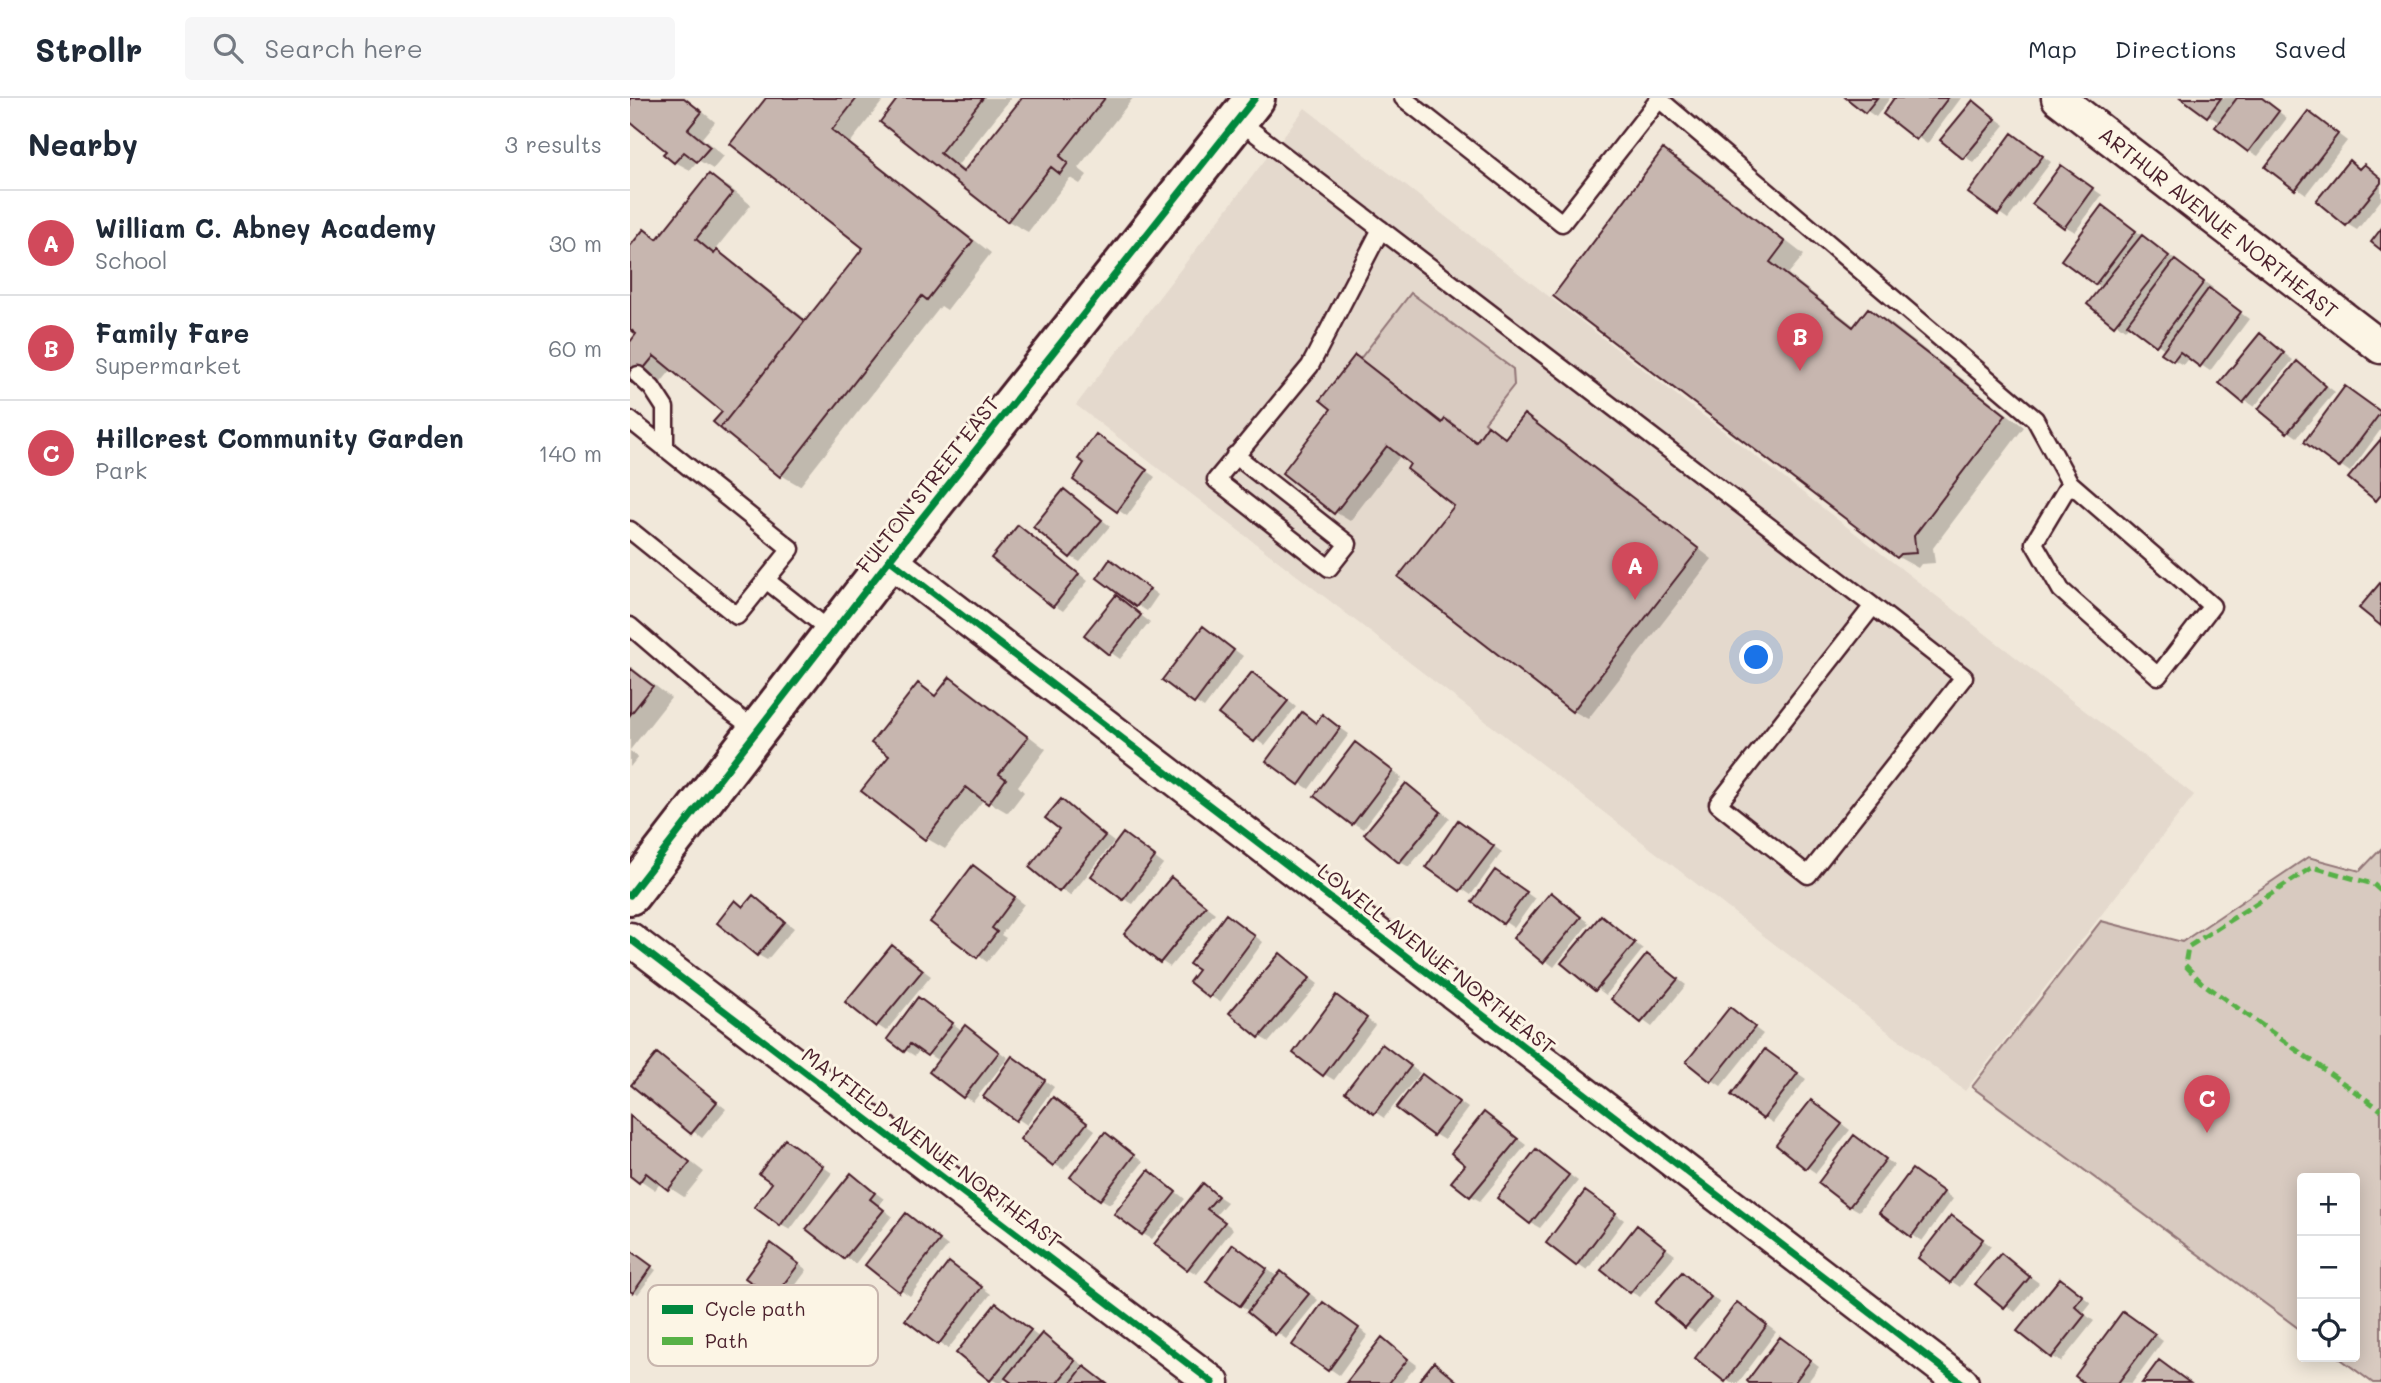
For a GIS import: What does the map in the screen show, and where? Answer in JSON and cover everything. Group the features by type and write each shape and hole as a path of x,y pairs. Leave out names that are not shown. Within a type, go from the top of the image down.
{"main road":[{"name":"FULTON STREET EAST","path":"634,880 757,731 1247,109"}],"street":[{"name":"ARTHUR AVENUE NORTHEAST","path":"2057,98 2381,347"},
{"name":"LOWELL AVENUE NORTHEAST","path":"890,560 1962,1383"},
{"name":"MAYFIELD AVENUE NORTHEAST","path":"630,939 1213,1383"}],"lane":[{"path":"1403,98 1562,223 1659,98 2035,419 2070,483 2212,606 2158,676 2062,590 2034,543 2070,483"},
{"path":"1247,109 1381,229 1873,606 1964,677 1808,875 1718,804 1873,606"},
{"path":"1235,456 1348,544 1329,568 1216,480 1235,456 1310,366 1381,229"},
{"path":"638,375 652,388 665,408 665,449"},
{"path":"630,421 791,549 737,616 630,530"},
{"path":"766,580 833,633"},
{"path":"630,626 722,705 757,731"}],"shaded area":[{"path":"1305,108 2194,795 1965,1091 1076,405"},
{"path":"1411,293 1513,369 1514,385 1485,422 1488,425 1476,442 1446,419 1442,423 1360,359"},
{"path":"2381,849 2381,1383 2373,1383 2345,1362 2360,1362 2360,1173 2297,1173 2297,1327 1972,1087 2101,921 2182,942 2308,857 2360,871"}],"building":[{"path":"630,98 684,98 702,112 688,129 710,147 697,162 684,152 674,163 663,154 666,151 630,122"},
{"path":"766,98 857,98 832,130 973,241 927,300 922,296 780,477 720,428 863,248 730,144"},
{"path":"898,98 983,98 940,153 963,172 1022,98 1105,98 1060,156 1068,163 1060,174 1051,167 1007,222 880,122"},
{"path":"1846,98 1877,98 1865,113"},
{"path":"1894,98 1948,98 1916,140 1883,114"},
{"path":"2181,98 2221,98 2207,117"},
{"path":"2237,98 2262,98 2279,111 2248,152 2215,127"},
{"path":"1973,100 1996,119 1963,159 1940,140"},
{"path":"2308,111 2338,134 2295,190 2265,167"},
{"path":"2012,133 2043,156 1998,215 1968,193"},
{"path":"1663,149 1785,242 1770,262 1853,327 1868,308 2006,415 1914,536 1916,553 1901,554 1897,558 1553,296"},
{"path":"2349,160 2359,169 2364,164 2381,178 2381,183 2346,226 2316,201"},
{"path":"2061,165 2093,188 2064,228 2032,204"},
{"path":"709,174 733,193 696,239 714,254 717,250 805,321 720,428 713,422 722,412 654,356 632,383 630,381 630,342 636,334 630,329 630,246 644,229 657,239"},
{"path":"2102,205 2136,231 2095,285 2061,260"},
{"path":"2381,229 2381,250 2371,242"},
{"path":"2142,235 2169,256 2114,326 2087,304"},
{"path":"2175,260 2204,282 2156,346 2127,324"},
{"path":"2209,288 2241,312 2200,367 2180,352 2173,361 2161,353"},
{"path":"2260,333 2284,353 2243,403 2219,383"},
{"path":"1355,355 1442,423 1445,419 1476,442 1488,425 1505,438 1524,414 1699,549 1572,712 1398,577 1454,506 1407,469 1410,464 1387,446 1334,514 1282,473 1331,409 1320,400"},
{"path":"2297,361 2326,386 2287,433 2258,409"},
{"path":"2345,386 2381,412 2339,468 2304,442"},
{"path":"1096,434 1147,470 1117,512 1073,480 1084,463 1078,459"},
{"path":"2381,439 2381,495 2376,501 2348,478"},
{"path":"1064,489 1102,520 1070,558 1033,527"},
{"path":"1018,525 1079,574 1053,607 991,558"},
{"path":"1110,559 1150,589 1136,607 1097,578"},
{"path":"2381,584 2381,626 2359,608"},
{"path":"1116,595 1141,615 1109,655 1084,635"},
{"path":"1203,626 1234,650 1194,704 1162,680"},
{"path":"630,668 653,686 630,715"},
{"path":"1252,672 1288,701 1254,742 1218,714"},
{"path":"950,677 1028,737 999,774 1006,779 988,804 966,787 925,840 861,791 889,756 871,743 918,683 935,696"},
{"path":"1302,712 1316,723 1322,714 1340,728 1299,785 1266,761"},
{"path":"1355,742 1393,771 1352,825 1314,796"},
{"path":"1406,783 1441,812 1399,863 1364,834"},
{"path":"1061,799 1105,836 1059,892 1029,867 1059,829 1045,818"},
{"path":"1458,820 1494,846 1460,891 1426,867"},
{"path":"1123,833 1155,857 1123,900 1091,876"},
{"path":"973,865 1015,897 992,928 997,932 977,958 930,922"},
{"path":"1495,870 1527,892 1503,924 1472,902"},
{"path":"1171,877 1206,906 1160,963 1124,934"},
{"path":"1551,892 1581,917 1543,963 1513,938"},
{"path":"753,895 785,922 757,956 717,923 735,900 743,907"},
{"path":"1226,914 1255,936 1209,998 1189,982 1198,970 1189,964"},
{"path":"1601,915 1635,943 1595,991 1561,963"},
{"path":"892,945 923,970 876,1027 845,1002"},
{"path":"1280,953 1310,978 1259,1038 1229,1013"},
{"path":"1647,954 1678,979 1641,1023 1611,999"},
{"path":"1336,995 1367,1018 1323,1076 1293,1053"},
{"path":"918,997 953,1023 927,1056 910,1044 904,1052 887,1039"},
{"path":"1730,1007 1755,1027 1711,1082 1686,1062"},
{"path":"965,1025 999,1052 963,1098 929,1072"},
{"path":"1382,1044 1411,1066 1374,1114 1345,1092"},
{"path":"1765,1049 1798,1073 1763,1119 1731,1095"},
{"path":"657,1053 717,1102 691,1134 631,1085"},
{"path":"1012,1056 1045,1080 1016,1121 983,1097"},
{"path":"1422,1074 1459,1102 1433,1136 1396,1108"},
{"path":"1053,1097 1087,1123 1053,1166 1020,1139"},
{"path":"1811,1100 1842,1124 1806,1169 1776,1145"},
{"path":"1484,1112 1518,1139 1470,1197 1451,1182 1465,1165 1451,1153"},
{"path":"630,1116 690,1162 668,1190 646,1173 639,1183 630,1176"},
{"path":"1105,1132 1134,1155 1100,1200 1070,1177"},
{"path":"1854,1135 1886,1159 1849,1207 1818,1183"},
{"path":"785,1139 823,1166 780,1226 754,1207 772,1183 759,1174"},
{"path":"1536,1149 1569,1175 1530,1224 1497,1198"},
{"path":"1912,1169 1944,1192 1911,1237 1879,1213"},
{"path":"1149,1170 1176,1192 1142,1235 1114,1214"},
{"path":"851,1173 875,1193 870,1199 884,1210 844,1259 806,1229"},
{"path":"1203,1183 1218,1196 1207,1209 1225,1222 1187,1270 1154,1244"},
{"path":"1585,1191 1616,1213 1576,1266 1546,1243"},
{"path":"906,1213 940,1240 899,1292 865,1265"},
{"path":"1951,1215 1983,1239 1950,1283 1918,1258"},
{"path":"1637,1225 1666,1248 1630,1293 1601,1270"},
{"path":"771,1243 799,1264 783,1285 755,1285 745,1278"},
{"path":"1233,1244 1267,1269 1240,1306 1206,1282"},
{"path":"630,1250 652,1266 633,1293 630,1291"},
{"path":"2001,1253 2030,1277 2004,1308 1975,1284"},
{"path":"949,1262 982,1287 938,1345 905,1320"},
{"path":"1281,1271 1309,1294 1275,1335 1247,1312"},
{"path":"1682,1272 1711,1297 1685,1328 1655,1303"},
{"path":"2060,1278 2083,1296 2075,1306 2085,1315 2051,1358 2017,1331"},
{"path":"1323,1302 1359,1328 1328,1371 1292,1345"},
{"path":"1737,1302 1767,1325 1725,1382 1695,1358"},
{"path":"996,1303 1031,1330 990,1381 956,1353"},
{"path":"2123,1311 2155,1334 2118,1383 2084,1383 2075,1376"},
{"path":"1042,1333 1075,1361 1057,1383 1012,1383 1005,1378"},
{"path":"1382,1337 1408,1359 1389,1383 1346,1383"},
{"path":"1780,1337 1811,1360 1794,1383 1749,1383 1747,1381"},
{"path":"2159,1360 2190,1383 2142,1383"},
{"path":"1434,1362 1459,1383 1417,1383"},
{"path":"1084,1366 1106,1383 1071,1383"}],"marked path":[{"path":"2381,891 2373,884 2313,867 2188,947 2185,965 2201,982 2381,1110"}],"cycle path":[{"path":"630,895 914,528 1255,98"},
{"path":"890,560 1962,1383"},
{"path":"630,939 1213,1383"}],"place":[{"name":"Family Fare","path":"1800,371"},
{"name":"William C. Abney Academy","path":"1635,600"},
{"name":"Hillcrest Community Garden","path":"2207,1133"}]}
